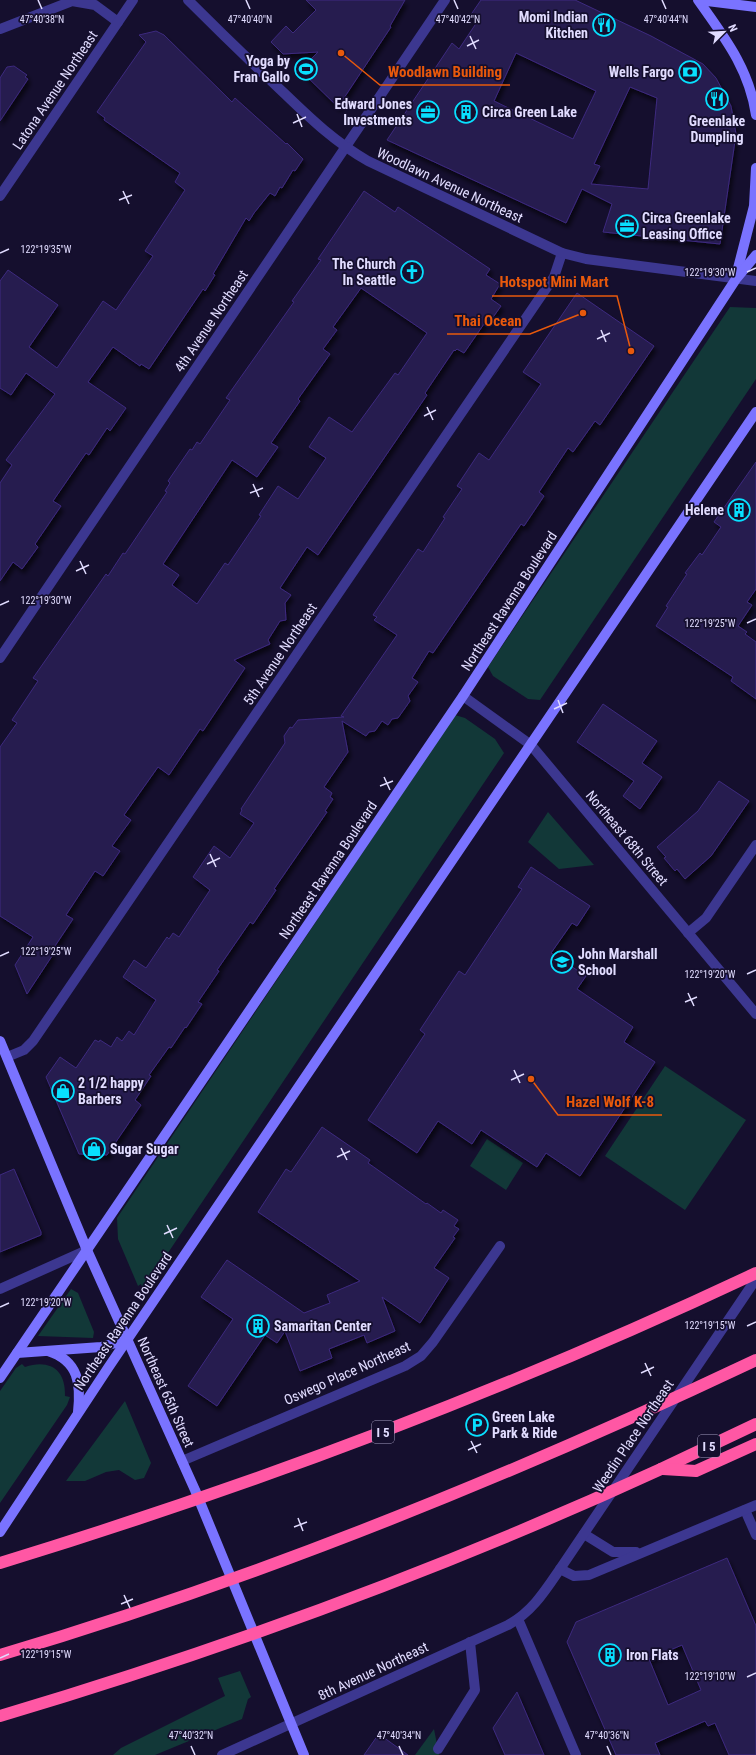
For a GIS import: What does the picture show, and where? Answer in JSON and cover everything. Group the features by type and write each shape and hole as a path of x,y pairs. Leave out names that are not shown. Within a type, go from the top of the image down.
{"highway":[{"name":"I 5","path":"0,1563 166,1510 361,1440 538,1370 756,1273"},
{"path":"0,1655 196,1592 362,1531 574,1444 756,1360"},
{"name":"I 5","path":"0,1716 177,1660 295,1619 413,1574 522,1530 661,1469 756,1424"},
{"path":"661,1469 696,1471 756,1444"}],"main road":[{"path":"698,0 756,7"},
{"path":"698,0 735,54 746,76 754,100 756,115"},
{"path":"736,278 754,206 756,168"},
{"name":"Northeast Ravenna Boulevard","path":"0,1378 463,696 736,278 756,255"},
{"name":"Northeast Ravenna Boulevard","path":"0,1532 77,1414 756,412"},
{"name":"Northeast 65th Street","path":"0,1041 87,1250 182,1461 304,1755"},
{"path":"18,1353 101,1347 127,1340"},
{"path":"44,1350 57,1354 68,1362 76,1373 80,1385 77,1414"}],"street":[{"name":"Latona Avenue Northeast","path":"0,196 133,0"},
{"name":"Woodlawn Avenue Northeast","path":"188,0 324,132 345,148 368,161 562,253 586,259 756,280"},
{"name":"4th Avenue Northeast","path":"0,658 444,0"},
{"path":"0,29 72,1 95,5 118,22"},
{"name":"5th Avenue Northeast","path":"7,1057 24,1050 33,1041 554,277 562,253"},
{"name":"Northeast 68th Street","path":"463,696 531,745 756,1014"},
{"path":"688,933 706,918 756,845"},
{"name":"Oswego Place Northeast","path":"182,1461 405,1366 421,1356 433,1342 500,1246"},
{"path":"0,1289 87,1250"},
{"name":"Weedin Place Northeast","path":"532,1607 584,1534 756,1279"},
{"path":"560,1569 567,1574 582,1576 756,1505"},
{"path":"745,1510 756,1535"},
{"path":"584,1534 613,1552 642,1552"},
{"name":"8th Avenue Northeast","path":"222,1755 470,1642 518,1619 532,1607"},
{"path":"518,1619 576,1755"},
{"path":"438,1749 475,1690 470,1642"}],"green space":[{"path":"730,307 756,308 756,379 540,700 528,699 493,676 488,667"},
{"path":"455,715 465,718 495,739 504,753 143,1290 141,1284 138,1286 118,1239 117,1218"},
{"path":"548,812 594,865 559,869 528,842"},
{"path":"665,1066 746,1120 685,1210 605,1156"},
{"path":"487,1139 523,1163 506,1190 470,1166"},
{"path":"71,1289 78,1293 94,1332 93,1338 38,1336"},
{"path":"22,1364 25,1367 42,1364 54,1368 63,1379 65,1396 70,1397 67,1405 0,1503 0,1391 16,1368"},
{"path":"125,1401 151,1463 144,1478 135,1480 119,1470 106,1472 85,1481 66,1481"},
{"path":"240,1671 251,1697 248,1699 242,1719 155,1755 113,1755 121,1748 225,1696 218,1678"},
{"path":"434,1729 439,1755 415,1755"}],"building":[{"path":"306,0 405,0 390,26 391,27 338,107 300,70 318,52 283,54 271,42 286,26 293,33 316,10"},
{"name":"Circa Green Lake","path":"481,0 575,0 651,36 703,64 716,78 731,106 736,134 720,244 603,232 612,204 582,189 566,223 387,140 452,43 459,49 477,22 470,16","holes":["516,53 596,91 573,139 494,101","630,87 657,98 648,189 591,184 600,166 594,164"]},
{"path":"156,31 164,35 232,102 235,98 286,144 287,143 303,159 295,171 293,170 282,188 280,187 275,196 270,193 249,221 246,218 213,274 215,275 205,291 203,289 149,369 141,364 140,366 113,347 88,382 126,408 110,431 107,428 89,455 86,453 53,501 61,506 35,544 38,547 22,569 13,562 0,581 0,483 12,465 6,460 55,394 26,373 11,395 0,388 0,281 8,270 58,305 29,347 57,368 103,301 116,310 153,256 145,251 185,190 175,182 180,173 104,120 105,118 97,112 146,42 139,35"},
{"path":"14,66 27,75 25,77 28,79 0,121 0,78 7,67"},
{"path":"364,191 395,212 398,207 490,269 486,275 500,284 491,299 501,306 489,323 486,321 464,353 457,349 455,351 454,350 425,393 427,395 318,555 307,547 280,588 291,595 285,603 286,620 280,621 268,640 270,644 234,660 245,668 203,731 200,729 169,775 158,767 124,815 131,820 112,846 120,851 103,876 95,871 66,915 73,919 51,952 52,956 27,994 15,965 33,937 0,916 0,747 17,723 12,720 38,681 33,678 106,574 108,576 123,553 125,554 167,492 165,491 170,483 168,481 190,449 192,450 197,442 200,444 230,400 226,398 294,302 292,301 321,260 318,259","holes":["361,288 427,333 398,375 395,373 352,432 329,417 309,447 326,458 298,499 278,486 259,515 261,516 228,565 225,563 197,604 172,585 179,575 163,564 232,460 257,477 278,447 271,443 300,401 298,399 330,354 323,349 337,330 333,327"]},
{"path":"577,293 654,346 600,425 595,421 573,452 568,448 539,492 544,496 524,526 521,524 433,653 429,651 412,678 418,682 408,696 410,701 398,718 392,719 388,725 382,721 375,731 369,732 366,736 342,721 348,752 324,787 332,793 330,797 333,799 325,811 327,812 274,889 276,890 253,924 250,922 217,970 219,971 198,1002 202,1004 186,1028 185,1027 171,1048 169,1047 149,1075 151,1076 135,1100 141,1105 107,1155 79,1154 46,1077 60,1057 76,1068 95,1040 99,1042 100,1040 111,1047 117,1037 122,1041 129,1031 134,1035 156,1000 123,977 134,960 146,968 167,937 169,939 173,933 179,937 210,890 193,877 214,846 230,858 254,823 240,814 241,809 285,743 284,736 290,727 292,728 298,720 344,717 341,716 397,635 374,620 377,617 373,615 418,549 423,552 445,518 443,517 462,489 457,486 479,453 489,460 541,384 523,372"},
{"path":"756,462 756,589 747,602 752,605 738,626 747,632 745,634 756,642 756,699 731,681 733,677 656,626 668,607 666,606 687,574 685,573 700,553 702,555 721,527 714,522"},
{"path":"603,704 657,741 642,763 662,777 640,809 623,796 634,781 577,742"},
{"path":"719,781 749,801 711,856 685,879 677,869 675,871 657,847 698,811"},
{"path":"531,867 590,906 577,926 572,923 551,953 586,976 577,989 633,1027 624,1042 655,1062 580,1176 546,1153 537,1167 481,1130 472,1144 438,1121 417,1153 368,1120 425,1034 420,1030 459,971 465,975 522,889 518,887"},
{"path":"322,1127 370,1160 368,1163 426,1204 427,1203 441,1213 443,1210 458,1220 454,1226 459,1229 453,1237 455,1238 434,1268 449,1278 420,1323 382,1297 395,1331 367,1343 364,1335 329,1349 332,1358 300,1371 285,1331 277,1343 265,1335 217,1406 188,1386 233,1319 201,1297 227,1260 304,1313 330,1303 327,1295 360,1281 258,1212 286,1169 291,1172"},
{"path":"14,1169 41,1235 0,1252 0,1175"},
{"name":"Iron Flats","path":"727,1558 756,1626 756,1755 729,1755 715,1723 708,1726 705,1721 655,1743 660,1755 616,1755 567,1642 576,1622","holes":["682,1645 701,1690 668,1705 649,1659"]},
{"path":"517,1692 544,1755 505,1755 493,1728"},
{"path":"378,1735 383,1737 408,1755 364,1755"}],"place":[{"name":"Momi Indian Kitchen","path":"604,25"},
{"name":"Woodlawn Building","path":"341,53"},
{"name":"Yoga by Fran Gallo","path":"306,69"},
{"name":"Wells Fargo","path":"690,72"},
{"name":"Greenlake Dumpling","path":"717,99"},
{"name":"Edward Jones Investments","path":"428,112"},
{"name":"Circa Green Lake","path":"466,112"},
{"name":"Circa Greenlake Leasing Office","path":"627,226"},
{"name":"The Church In Seattle","path":"412,272"},
{"name":"Thai Ocean","path":"583,313"},
{"name":"Hotspot Mini Mart","path":"631,351"},
{"name":"Helene","path":"739,510"},
{"name":"John Marshall School","path":"562,962"},
{"name":"Hazel Wolf K-8","path":"531,1079"},
{"name":"2 1/2 happy Barbers","path":"63,1091"},
{"name":"Sugar Sugar","path":"94,1149"},
{"name":"Samaritan Center","path":"258,1326"},
{"name":"Green Lake Park & Ride","path":"477,1425"},
{"name":"Iron Flats","path":"610,1655"}]}
